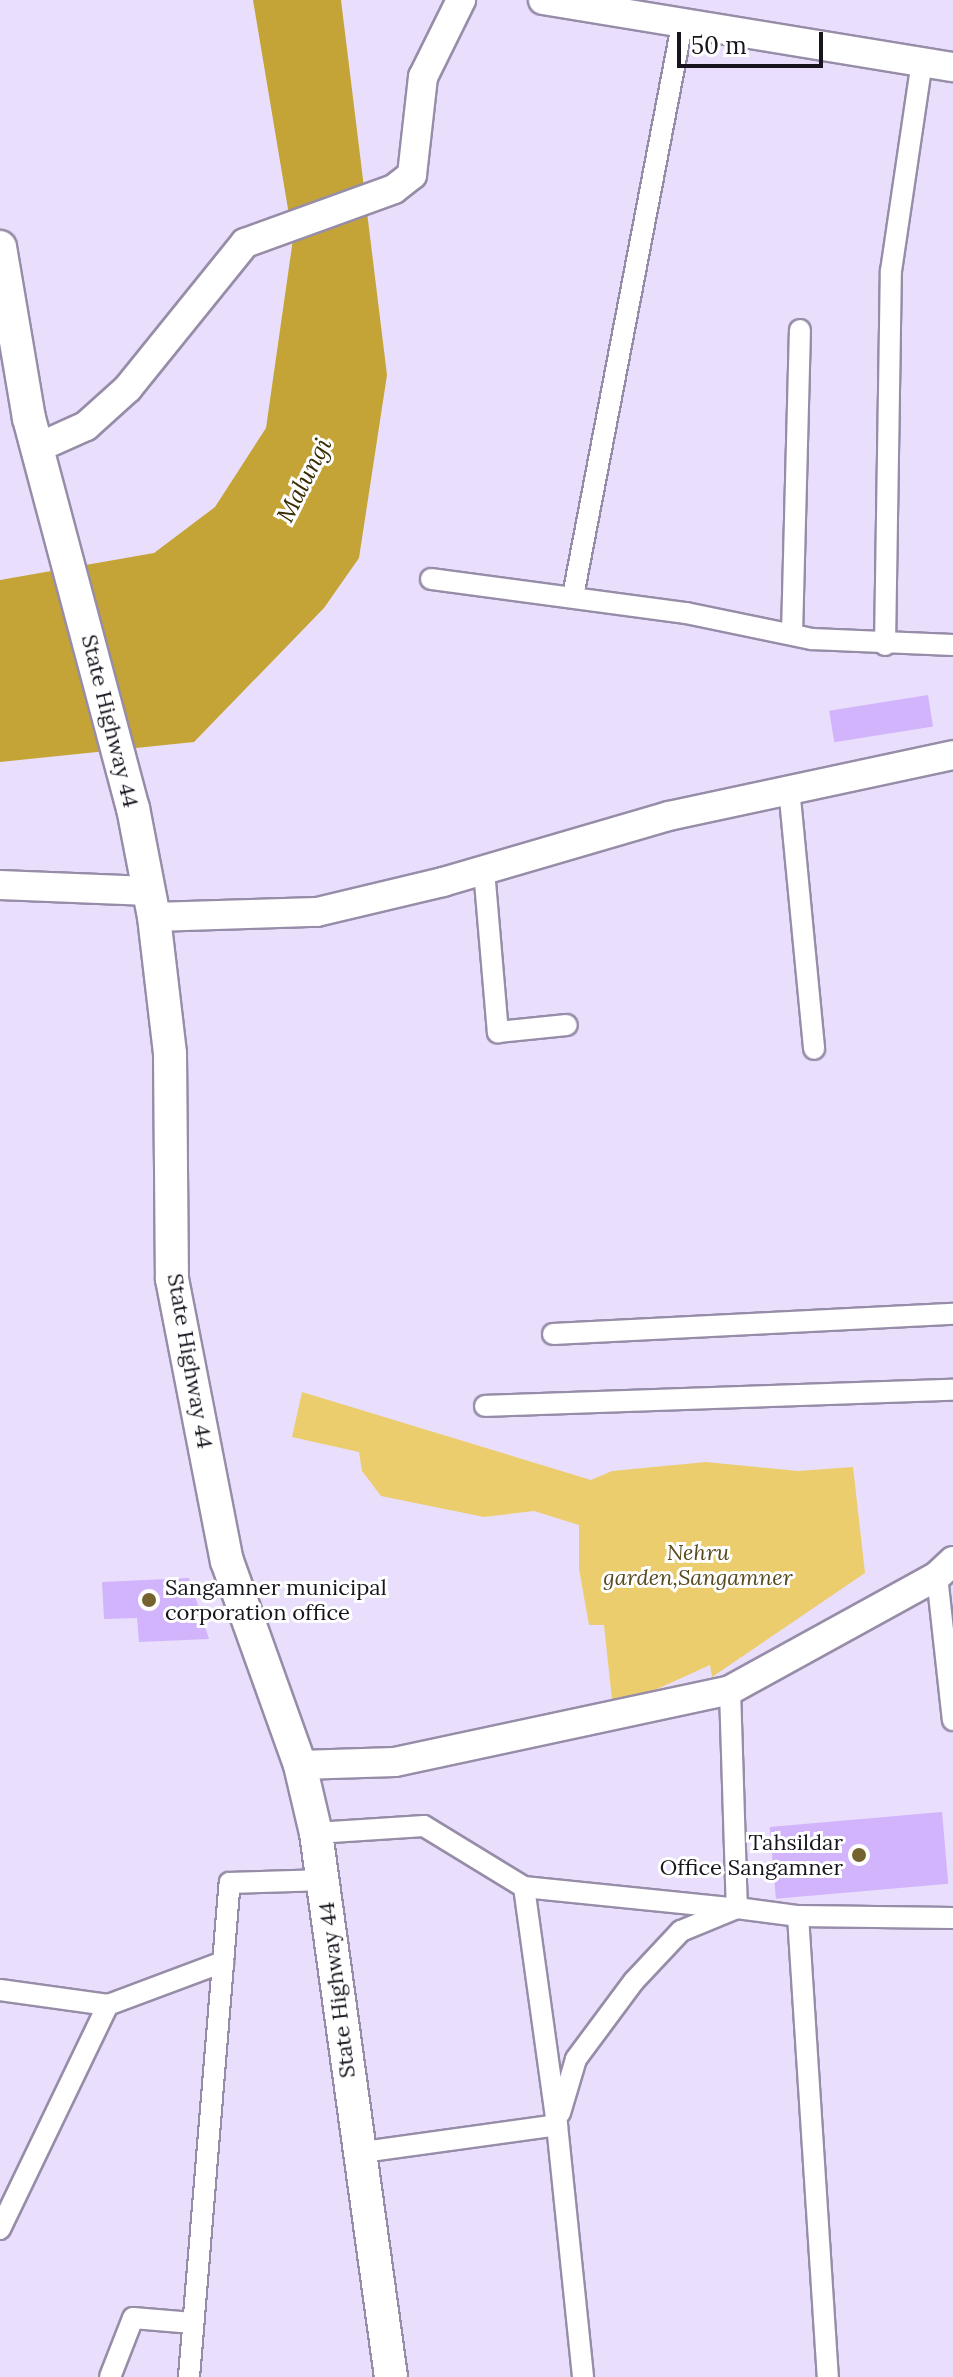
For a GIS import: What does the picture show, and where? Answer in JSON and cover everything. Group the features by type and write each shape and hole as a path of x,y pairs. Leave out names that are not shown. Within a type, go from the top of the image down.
{"main road":[{"path":"41,458 86,426 128,388 245,243 394,189 412,175 423,77 461,0"},
{"path":"543,0 953,67"},
{"name":"State Highway 44","path":"0,247 41,458 133,808 152,904 170,1054 172,1279 227,1561 300,1765 316,1833 356,2153 391,2377"},
{"path":"0,885 152,904 317,912 789,788 953,755"},
{"path":"300,1765 395,1762 730,1690 945,1568"}],"street":[{"path":"573,596 682,25"},
{"path":"885,645 891,271 922,62"},
{"path":"792,634 800,330"},
{"path":"431,579 573,596 792,634 885,645 953,645"},
{"path":"789,788 814,1049"},
{"path":"484,870 498,1032 567,1025"},
{"path":"553,1334 953,1314"},
{"path":"485,1406 953,1390"},
{"path":"945,1568 953,1720"},
{"path":"730,1690 737,1908"},
{"path":"316,1833 424,1826 524,1887 798,1916 953,1918"},
{"path":"189,2377 230,1883 324,1880"},
{"path":"524,1887 557,2125 583,2377"},
{"path":"557,2125 576,2059 634,1981 681,1931 737,1908"},
{"path":"798,1916 828,2377"},
{"path":"0,1990 108,2005 223,1962"},
{"path":"0,2229 108,2005"},
{"path":"356,2153 557,2125"},
{"path":"110,2377 133,2318 193,2323"}],"green space":[{"name":"Nehru garden,Sangamner","path":"302,1392 591,1480 612,1471 706,1462 798,1471 853,1467 865,1573 712,1677 710,1665 613,1709 604,1625 589,1625 579,1569 579,1525 534,1511 484,1517 381,1496 362,1471 359,1452 292,1437"}],"water":[{"name":"Malungi","path":"253,0 341,0 387,375 359,558 324,608 194,742 0,762 0,580 154,553 215,507 266,428 293,239"}],"building":[{"path":"928,695 933,727 834,742 829,711"},
{"name":"Sangamner municipal corporation office","path":"189,1578 209,1639 139,1642 137,1618 104,1619 102,1582"},
{"name":"Tahsildar Office Sangamner","path":"942,1812 948,1884 776,1899 770,1827"}],"place":[{"name":"Sangamner municipal corporation office","path":"149,1600"},
{"name":"Tahsildar Office Sangamner","path":"859,1855"}]}
